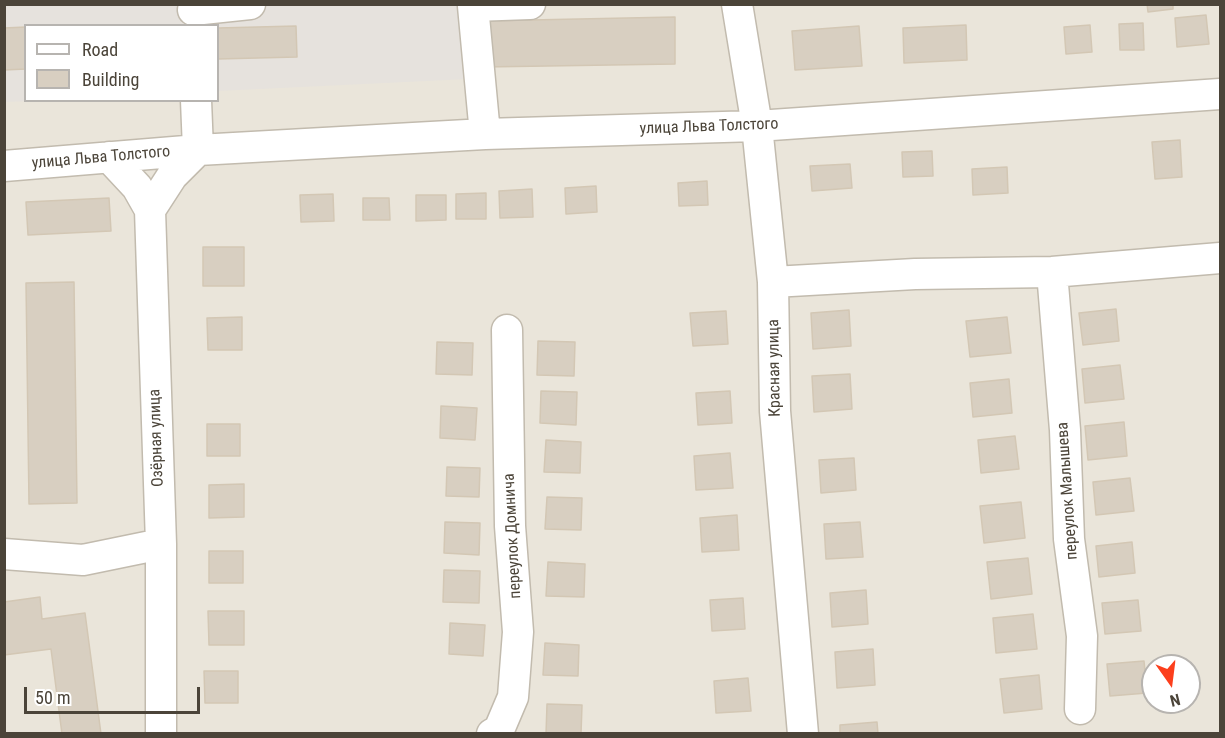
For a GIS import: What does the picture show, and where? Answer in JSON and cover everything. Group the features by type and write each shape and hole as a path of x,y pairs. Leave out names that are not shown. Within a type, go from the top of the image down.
{"street":[{"path":"194,13 250,4"},
{"path":"485,134 473,6 530,4"},
{"name":"Красная улица","path":"737,4 757,126 773,282 774,411 803,734"},
{"name":"улица Льва Толстого","path":"4,166 198,150 485,134 757,126 1221,94"},
{"path":"196,102 198,150"},
{"name":"улица Льва Толстого","path":"150,210 172,176 198,150"},
{"name":"Озёрная улица","path":"109,157 137,187 150,210 161,544 161,734"},
{"path":"773,282 915,274 1052,272 1221,258"},
{"name":"переулок Малышева","path":"1052,272 1065,430 1069,539 1082,636 1080,709"},
{"name":"переулок Домнича","path":"492,734 499,730 513,697 518,632 510,526 507,330"},
{"path":"4,554 83,560 161,544"}],"shaded area":[{"path":"4,5 460,5 468,79 219,91 219,24 24,24 24,101 5,102"},
{"path":"5,5 1220,5 1220,733 5,733"}],"building":[{"path":"1147,4 1173,4 1173,9 1148,12"},
{"path":"1206,15 1209,44 1177,47 1175,18"},
{"path":"675,17 675,64 483,67 482,21"},
{"path":"1143,23 1144,50 1120,50 1119,24"},
{"path":"966,25 967,60 904,63 903,28"},
{"path":"1090,25 1092,52 1066,54 1064,27"},
{"path":"296,26 297,57 219,59 219,28"},
{"path":"859,26 862,66 795,70 792,31"},
{"path":"24,27 24,69 4,70 4,28"},
{"path":"1180,140 1182,177 1155,179 1152,142"},
{"path":"932,151 933,176 903,177 902,152"},
{"path":"850,164 852,188 812,191 810,166"},
{"path":"1007,167 1008,193 973,195 972,169"},
{"path":"707,181 708,205 679,206 678,183"},
{"path":"596,186 597,212 566,214 565,188"},
{"path":"532,189 533,217 500,218 499,191"},
{"path":"486,193 486,219 456,219 456,194"},
{"path":"333,194 334,221 301,222 300,195"},
{"path":"416,195 446,195 446,220 416,221"},
{"path":"109,198 111,231 28,235 26,202"},
{"path":"363,198 389,198 390,220 363,220"},
{"path":"203,247 244,247 244,286 203,286"},
{"path":"74,282 77,503 29,504 26,283"},
{"path":"1116,309 1119,341 1083,345 1079,313"},
{"path":"849,310 851,346 813,349 811,313"},
{"path":"726,311 728,344 693,346 690,313"},
{"path":"242,317 242,350 208,350 207,318"},
{"path":"1007,317 1011,353 970,357 966,321"},
{"path":"538,341 575,342 574,376 537,375"},
{"path":"437,342 473,343 472,375 436,374"},
{"path":"1120,365 1124,399 1085,403 1082,369"},
{"path":"850,374 852,409 814,412 812,376"},
{"path":"1009,379 1012,413 973,417 970,383"},
{"path":"541,391 577,392 576,425 540,423"},
{"path":"730,391 732,423 698,425 696,393"},
{"path":"441,406 477,408 475,440 440,438"},
{"path":"1124,422 1127,456 1088,460 1085,426"},
{"path":"207,424 240,424 240,456 207,456"},
{"path":"1015,436 1019,469 981,473 978,440"},
{"path":"546,440 581,442 580,473 544,472"},
{"path":"730,453 733,488 696,490 694,456"},
{"path":"854,458 856,490 821,493 819,460"},
{"path":"447,467 480,468 479,497 446,496"},
{"path":"1130,478 1134,511 1096,515 1093,482"},
{"path":"244,484 244,517 209,518 209,485"},
{"path":"547,497 582,498 581,530 545,529"},
{"path":"1021,502 1025,538 984,543 980,506"},
{"path":"737,515 739,550 702,552 700,518"},
{"path":"445,522 480,523 479,555 444,553"},
{"path":"860,522 863,557 826,559 824,524"},
{"path":"1132,542 1135,573 1099,577 1096,546"},
{"path":"209,551 243,551 243,583 209,583"},
{"path":"1028,558 1032,594 991,599 987,562"},
{"path":"548,562 585,564 584,597 546,596"},
{"path":"444,570 480,571 479,603 443,602"},
{"path":"866,590 868,624 832,627 830,593"},
{"path":"40,597 42,619 85,613 101,734 62,734 51,649 4,655 4,602"},
{"path":"743,598 745,629 712,631 710,600"},
{"path":"1138,600 1141,631 1105,634 1102,603"},
{"path":"208,611 244,611 244,645 209,645"},
{"path":"1033,614 1037,649 996,653 993,618"},
{"path":"450,623 485,625 483,656 449,654"},
{"path":"545,643 579,645 578,676 543,675"},
{"path":"873,649 875,685 837,688 835,652"},
{"path":"1141,661 1141,693 1110,696 1107,664"},
{"path":"204,671 238,671 238,703 205,703"},
{"path":"1039,675 1042,709 1004,713 1000,679"},
{"path":"748,678 751,711 716,713 714,681"},
{"path":"547,704 582,705 581,734 546,734"},
{"path":"877,722 878,734 840,734 840,725"}]}
